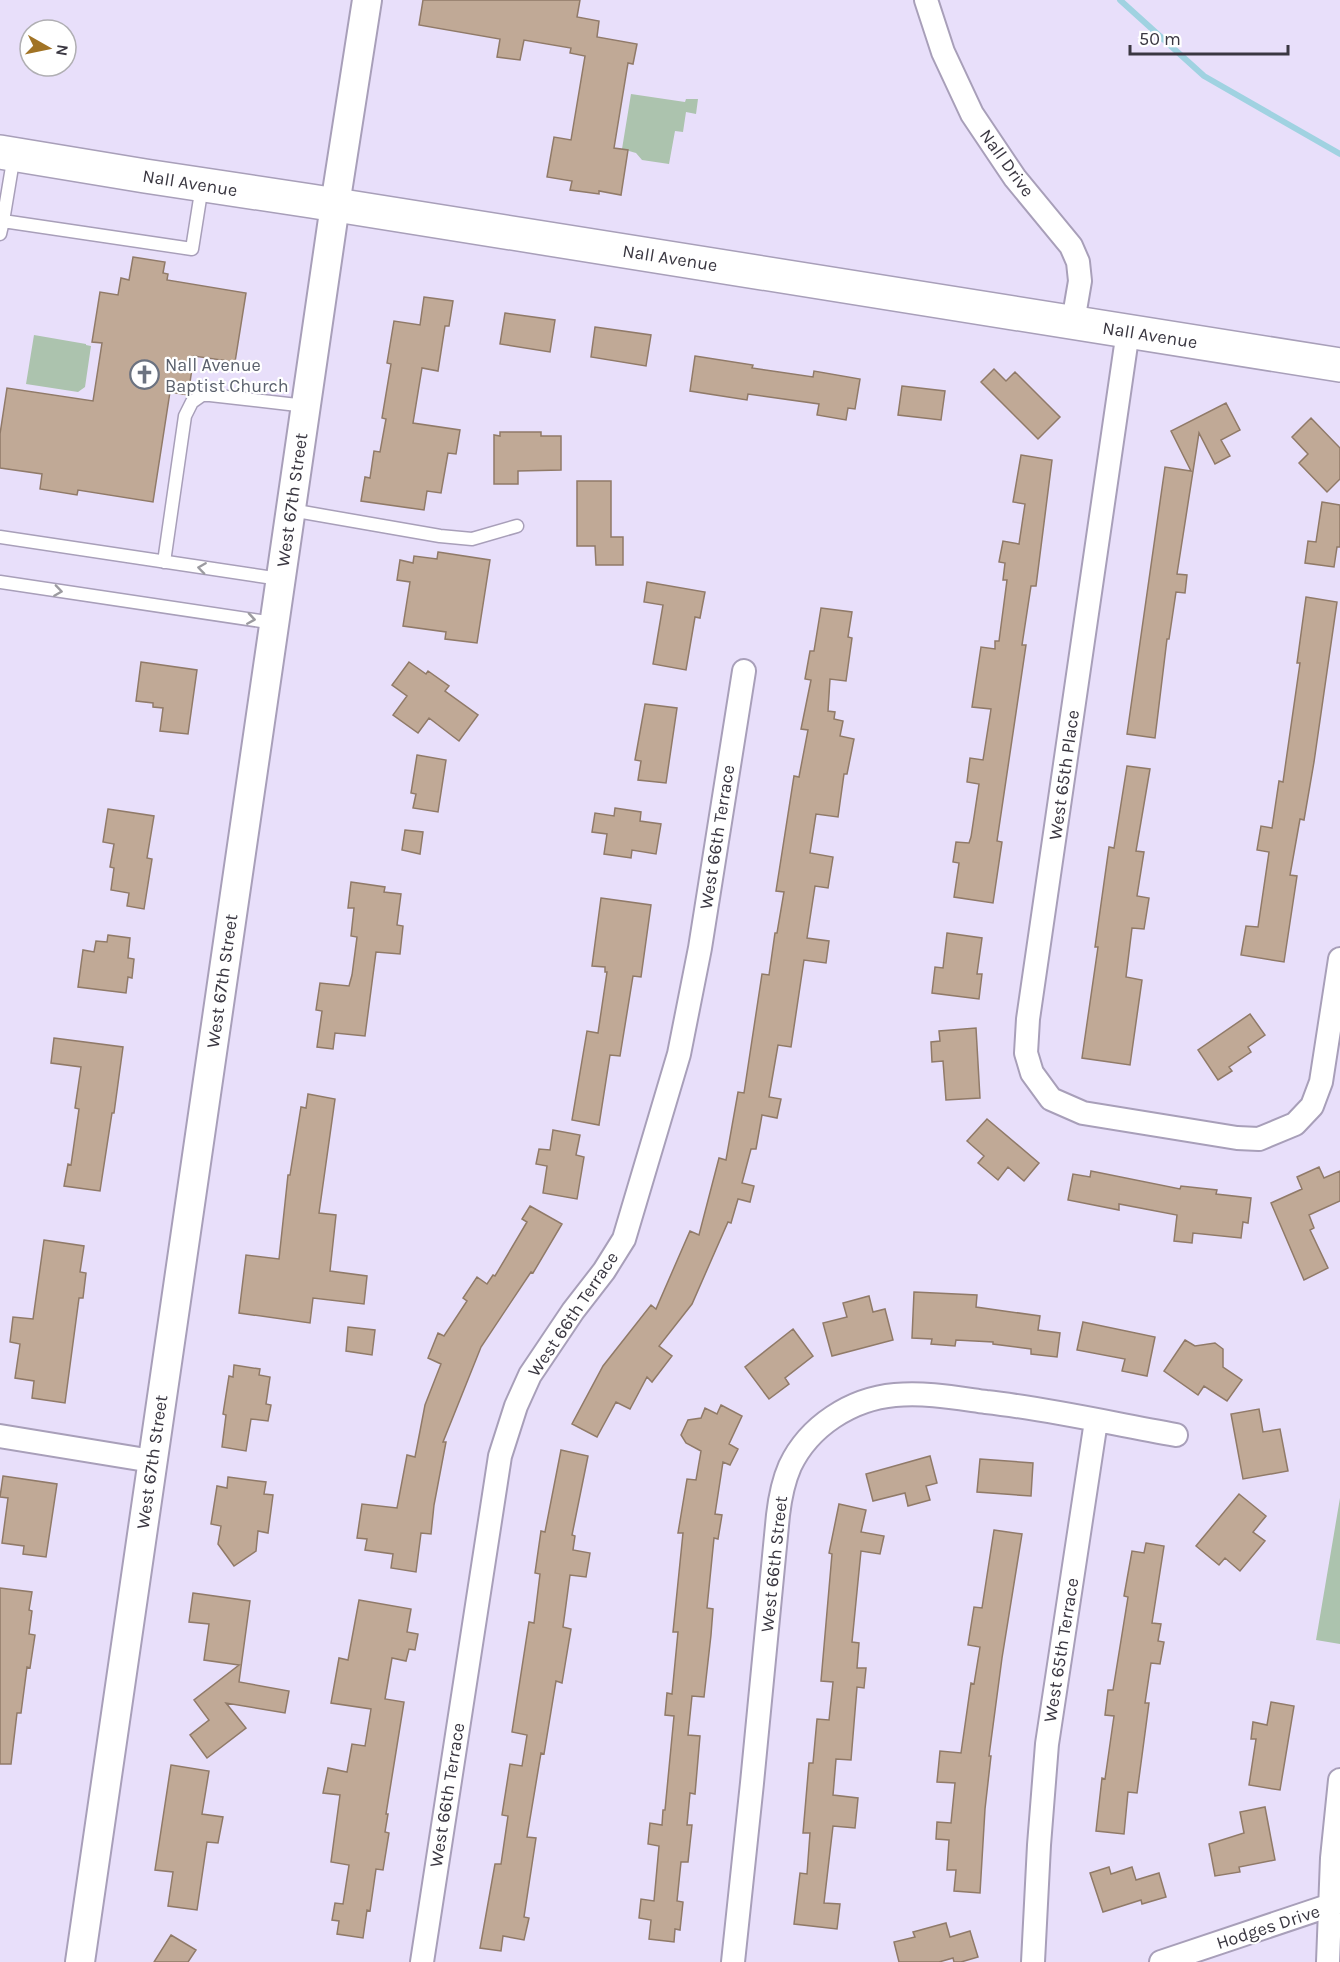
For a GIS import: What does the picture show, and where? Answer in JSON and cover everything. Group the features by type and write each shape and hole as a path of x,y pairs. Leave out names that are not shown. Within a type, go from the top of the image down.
{"main road":[{"name":"Nall Avenue","path":"7,153 1340,365"}],"street":[{"name":"West 67th Street","path":"80,1962 280,579 367,0"},
{"name":"Nall Drive","path":"926,0 943,52 972,114 1015,178 1071,246 1078,262 1080,281 1073,322"},
{"name":"West 65th Place","path":"1128,331 1028,1019 1026,1053 1032,1073 1051,1099 1083,1113 1237,1138 1259,1139 1295,1124 1312,1106 1321,1082 1340,959"},
{"name":"West 66th Terrace","path":"422,1962 500,1456 516,1406 530,1375 624,1239 679,1054 699,948 744,670"},
{"name":"West 66th Street","path":"733,1962 753,1784 778,1515 783,1485 799,1450 825,1422 841,1411 878,1397 897,1394 943,1396 1017,1405 1096,1421"},
{"path":"1096,1421 1176,1435"},
{"name":"West 65th Terrace","path":"1033,1962 1047,1744 1096,1421"},
{"path":"0,1436 152,1461"},
{"path":"1328,1962 1335,1904 1332,1858 1340,1779"},
{"name":"Hodges Drive","path":"1161,1962 1335,1904"}],"lane":[{"path":"7,153 2,227 192,249 203,185"},
{"path":"164,562 185,416 192,402 202,395 306,406"},
{"path":"291,510 440,536 472,539 517,526"},
{"path":"0,537 280,579"},
{"path":"0,582 274,623"}],"green space":[{"path":"631,94 685,102 686,99 698,99 696,114 686,112 683,132 675,131 669,164 642,160 636,153 622,149"},
{"path":"34,335 91,346 85,387 78,392 26,384"},
{"path":"1340,1498 1340,1644 1316,1640"}],"building":[{"path":"423,0 580,0 577,17 599,21 597,37 637,44 633,64 628,63 614,148 628,150 621,195 599,191 599,194 570,190 572,181 547,177 554,137 571,140 585,56 570,53 571,48 524,40 520,60 497,57 500,39 419,25"},
{"name":"Nall Avenue Baptist Church","path":"133,257 165,262 163,273 168,274 167,280 246,293 235,362 194,356 188,395 170,392 153,502 78,490 77,495 40,489 42,474 0,468 0,434 7,388 93,401 102,343 92,342 100,292 118,295 121,278 129,280"},
{"path":"424,297 453,301 449,326 445,326 438,371 422,368 413,423 460,430 456,454 448,453 441,493 427,491 424,510 361,501 365,477 370,478 374,451 380,452 386,419 382,418 391,364 387,363 394,321 420,325"},
{"path":"505,313 555,320 550,352 500,344"},
{"path":"595,327 651,335 646,366 591,357"},
{"path":"695,356 753,365 752,368 813,377 814,371 860,379 855,409 848,408 846,420 817,415 819,404 748,394 747,400 690,391"},
{"path":"994,369 1006,381 1015,372 1060,417 1038,439 981,382"},
{"path":"902,386 945,391 941,420 898,415"},
{"path":"1226,403 1240,430 1221,440 1230,456 1215,464 1199,433 1177,574 1187,575 1185,593 1176,592 1169,639 1167,639 1155,738 1127,734 1165,467 1191,471 1171,431"},
{"path":"1311,418 1340,448 1340,479 1327,492 1299,463 1308,454 1292,437"},
{"path":"500,432 541,432 541,436 561,436 561,470 518,471 518,484 494,484 494,435 500,436"},
{"path":"1021,455 1052,460 1036,586 1031,586 1022,645 1026,645 997,841 1002,842 993,903 954,897 959,863 953,862 956,842 969,843 971,837 979,784 967,782 970,758 983,760 991,709 972,707 981,647 995,649 995,641 999,641 1007,580 1003,580 1005,563 999,562 1003,541 1019,544 1025,504 1013,502"},
{"path":"577,481 611,481 611,537 623,537 623,565 596,565 595,546 577,546"},
{"path":"1322,502 1340,505 1340,547 1337,547 1334,567 1305,563 1308,541 1316,542"},
{"path":"438,552 490,560 477,643 445,639 446,632 403,626 410,582 397,580 400,560 413,563 414,556 437,559"},
{"path":"647,582 705,592 700,618 695,617 686,670 653,664 663,605 644,602"},
{"path":"1306,597 1337,602 1314,762 1304,820 1300,819 1290,875 1297,876 1284,962 1241,955 1246,926 1258,927 1269,852 1257,850 1261,826 1272,828 1279,781 1283,782 1300,663 1297,663"},
{"path":"821,608 852,612 848,637 852,638 846,681 830,679 828,711 835,712 834,719 843,721 840,736 854,739 847,774 844,774 838,817 816,814 810,853 833,857 828,888 815,886 807,938 829,941 826,963 804,960 791,1047 778,1045 769,1097 781,1099 777,1118 762,1115 756,1149 751,1149 742,1183 754,1186 750,1202 738,1199 731,1223 728,1222 692,1304 659,1346 672,1356 652,1382 647,1377 630,1409 616,1402 597,1437 572,1424 603,1366 651,1305 656,1309 690,1231 699,1235 719,1158 726,1160 738,1092 744,1093 762,974 769,975 775,933 777,933 784,892 776,891 794,776 799,777 808,730 801,729 811,680 805,679 810,651 814,651"},
{"path":"141,662 197,670 188,734 160,731 163,708 153,707 153,703 136,701"},
{"path":"409,662 426,674 428,671 449,686 445,691 478,715 459,741 429,718 418,733 393,715 407,696 392,685"},
{"path":"645,704 677,708 666,783 638,780 641,761 635,760"},
{"path":"417,755 446,760 438,812 413,808 416,794 411,793"},
{"path":"1127,766 1150,769 1136,851 1144,852 1137,896 1149,898 1144,929 1132,928 1126,977 1142,980 1130,1065 1082,1058 1109,847 1114,848"},
{"path":"615,808 641,812 640,821 661,824 656,854 632,850 631,858 604,854 607,834 592,832 595,813 614,816"},
{"path":"108,809 154,816 147,858 152,859 144,909 127,906 129,893 111,890 114,868 110,867 114,844 103,842"},
{"path":"405,830 423,832 420,854 402,850"},
{"path":"351,882 385,887 384,892 401,894 397,925 403,926 400,954 376,952 365,1036 335,1033 333,1049 317,1047 322,1011 316,1010 320,983 349,986 352,975 357,937 351,936 354,908 348,908"},
{"path":"601,898 651,905 641,977 633,976 620,1056 610,1055 599,1125 572,1120 587,1031 598,1033 607,972 605,972 605,967 592,966"},
{"path":"947,933 982,938 977,974 982,974 979,999 932,993 935,967 943,968"},
{"path":"108,935 130,938 128,958 134,959 132,978 128,977 126,993 78,987 83,950 94,952 96,941 107,942"},
{"path":"1250,1014 1265,1035 1248,1047 1251,1052 1229,1067 1232,1071 1218,1080 1198,1050"},
{"path":"976,1028 980,1098 946,1100 943,1061 932,1062 931,1042 940,1041 939,1031"},
{"path":"54,1038 123,1047 100,1191 64,1186 68,1164 71,1165 79,1109 75,1108 81,1067 51,1063"},
{"path":"308,1094 335,1099 319,1213 336,1215 330,1271 367,1276 364,1304 313,1298 310,1323 239,1313 246,1255 279,1259 288,1175 290,1175 301,1107 306,1108"},
{"path":"987,1119 1039,1163 1024,1181 1008,1167 998,1180 978,1163 984,1156 967,1141"},
{"path":"553,1130 580,1135 576,1155 584,1157 577,1199 543,1193 547,1166 536,1164 539,1149 550,1150"},
{"path":"1319,1167 1324,1178 1340,1171 1340,1201 1309,1215 1314,1228 1310,1230 1328,1268 1304,1280 1271,1203 1302,1189 1297,1177"},
{"path":"1091,1171 1180,1189 1181,1186 1217,1190 1216,1194 1251,1198 1248,1223 1243,1222 1241,1238 1193,1233 1192,1243 1174,1241 1177,1215 1119,1204 1119,1210 1068,1200 1073,1174 1090,1177"},
{"path":"530,1206 562,1224 533,1273 531,1272 481,1347 443,1442 446,1442 431,1534 421,1533 416,1572 391,1568 393,1554 365,1550 367,1539 357,1538 362,1504 397,1508 407,1455 415,1457 425,1405 441,1364 428,1358 438,1333 444,1336 467,1301 463,1298 477,1277 487,1284 493,1275 495,1276 527,1222 522,1219"},
{"path":"44,1240 84,1246 80,1272 86,1273 83,1298 79,1298 65,1403 32,1398 34,1381 15,1378 20,1344 10,1342 13,1317 33,1319"},
{"path":"914,1292 977,1295 976,1307 1040,1316 1038,1330 1060,1333 1057,1357 1031,1354 1031,1349 993,1344 993,1342 956,1340 955,1346 931,1344 932,1339 912,1338"},
{"path":"869,1296 873,1312 885,1309 893,1340 832,1356 823,1323 847,1317 843,1303"},
{"path":"1083,1322 1155,1337 1147,1376 1122,1371 1125,1359 1077,1350"},
{"path":"348,1327 375,1330 372,1355 346,1351"},
{"path":"793,1329 813,1356 785,1378 789,1384 769,1399 745,1367"},
{"path":"1185,1340 1195,1346 1215,1343 1223,1349 1223,1367 1242,1380 1227,1401 1204,1386 1198,1395 1164,1371"},
{"path":"234,1365 260,1369 259,1375 270,1377 266,1404 271,1405 268,1421 251,1419 246,1451 222,1447 226,1415 223,1414 229,1376 233,1377"},
{"path":"721,1405 742,1416 729,1444 738,1449 730,1465 723,1462 715,1514 722,1515 718,1539 714,1538 707,1608 713,1609 711,1635 704,1697 692,1696 688,1735 700,1736 695,1794 690,1793 687,1825 692,1825 688,1862 681,1862 677,1901 683,1902 680,1930 675,1929 674,1942 649,1939 651,1920 639,1918 641,1899 654,1901 659,1846 648,1844 650,1823 662,1825 663,1810 665,1810 674,1716 665,1715 667,1693 672,1694 678,1632 673,1632 683,1533 678,1533 687,1479 696,1480 701,1451 686,1443 681,1435 688,1420 701,1418 705,1408 717,1414"},
{"path":"1259,1409 1263,1432 1280,1429 1288,1471 1243,1479 1231,1414"},
{"path":"561,1450 588,1456 572,1535 575,1536 573,1550 590,1553 586,1577 570,1575 563,1627 571,1629 562,1683 556,1681 527,1837 536,1838 524,1917 529,1918 524,1940 503,1936 501,1951 480,1948 495,1864 501,1864 508,1816 502,1815 510,1764 522,1766 527,1735 512,1732 529,1622 534,1623 540,1574 535,1573 541,1531 545,1532"},
{"path":"930,1456 937,1483 926,1486 930,1500 908,1506 905,1493 873,1501 866,1474"},
{"path":"980,1459 1033,1463 1031,1496 977,1492"},
{"path":"3,1476 57,1484 46,1557 23,1554 24,1546 2,1543 8,1498 0,1497"},
{"path":"228,1477 266,1482 264,1494 273,1495 268,1533 258,1531 256,1551 234,1566 218,1544 221,1526 211,1524 217,1486 227,1488"},
{"path":"1239,1494 1266,1516 1253,1532 1265,1541 1240,1571 1225,1558 1219,1565 1196,1546"},
{"path":"839,1504 866,1510 861,1532 884,1536 880,1554 861,1551 852,1642 859,1643 857,1668 866,1668 864,1688 857,1687 851,1760 836,1759 833,1795 858,1798 855,1828 833,1826 824,1903 840,1904 837,1929 794,1924 800,1873 807,1874 810,1833 803,1833 809,1763 813,1763 817,1719 829,1720 833,1682 821,1681 832,1554 829,1553"},
{"path":"994,1530 1022,1534 989,1756 991,1756 980,1893 954,1891 956,1870 947,1870 949,1840 936,1839 937,1822 951,1823 955,1783 937,1782 940,1751 961,1753 971,1683 974,1684 980,1647 968,1645 974,1607 982,1608"},
{"path":"1146,1543 1164,1546 1152,1623 1161,1624 1158,1641 1164,1642 1160,1664 1151,1663 1145,1703 1149,1703 1137,1793 1128,1792 1124,1834 1096,1831 1102,1778 1105,1779 1114,1716 1105,1715 1108,1690 1113,1690 1128,1597 1124,1596 1132,1551 1144,1553"},
{"path":"0,1588 32,1592 29,1634 35,1635 30,1668 27,1667 21,1713 17,1713 11,1764 0,1764"},
{"path":"193,1593 250,1601 239,1682 289,1691 285,1713 226,1703 246,1728 207,1758 190,1735 209,1720 194,1700 239,1665 204,1660 209,1624 189,1622"},
{"path":"359,1600 411,1609 407,1632 418,1634 415,1650 409,1649 406,1661 392,1658 385,1699 404,1702 386,1814 388,1814 385,1832 389,1833 383,1870 376,1869 370,1911 367,1910 363,1938 337,1934 339,1921 332,1920 335,1903 343,1904 349,1865 331,1862 340,1795 323,1793 328,1768 347,1772 352,1744 365,1746 371,1709 331,1703 339,1658 348,1660"},
{"path":"1271,1702 1294,1706 1280,1790 1249,1785 1256,1739 1251,1739 1253,1722 1267,1725"},
{"path":"171,1765 209,1771 202,1814 223,1817 218,1843 207,1842 197,1910 168,1906 173,1872 155,1870"},
{"path":"1265,1807 1275,1860 1239,1867 1240,1872 1215,1876 1209,1844 1244,1833 1240,1812"},
{"path":"1109,1867 1111,1874 1132,1867 1136,1880 1159,1873 1166,1897 1142,1904 1141,1900 1103,1912 1090,1873"},
{"path":"946,1923 950,1937 970,1931 978,1957 961,1962 954,1962 953,1958 939,1962 899,1962 894,1942 915,1937 913,1932"},
{"path":"171,1935 196,1950 188,1962 154,1962"}],"waterway":[{"path":"1120,0 1204,76 1340,154"}],"place":[{"name":"Nall Avenue Baptist Church","path":"144,375"}]}
